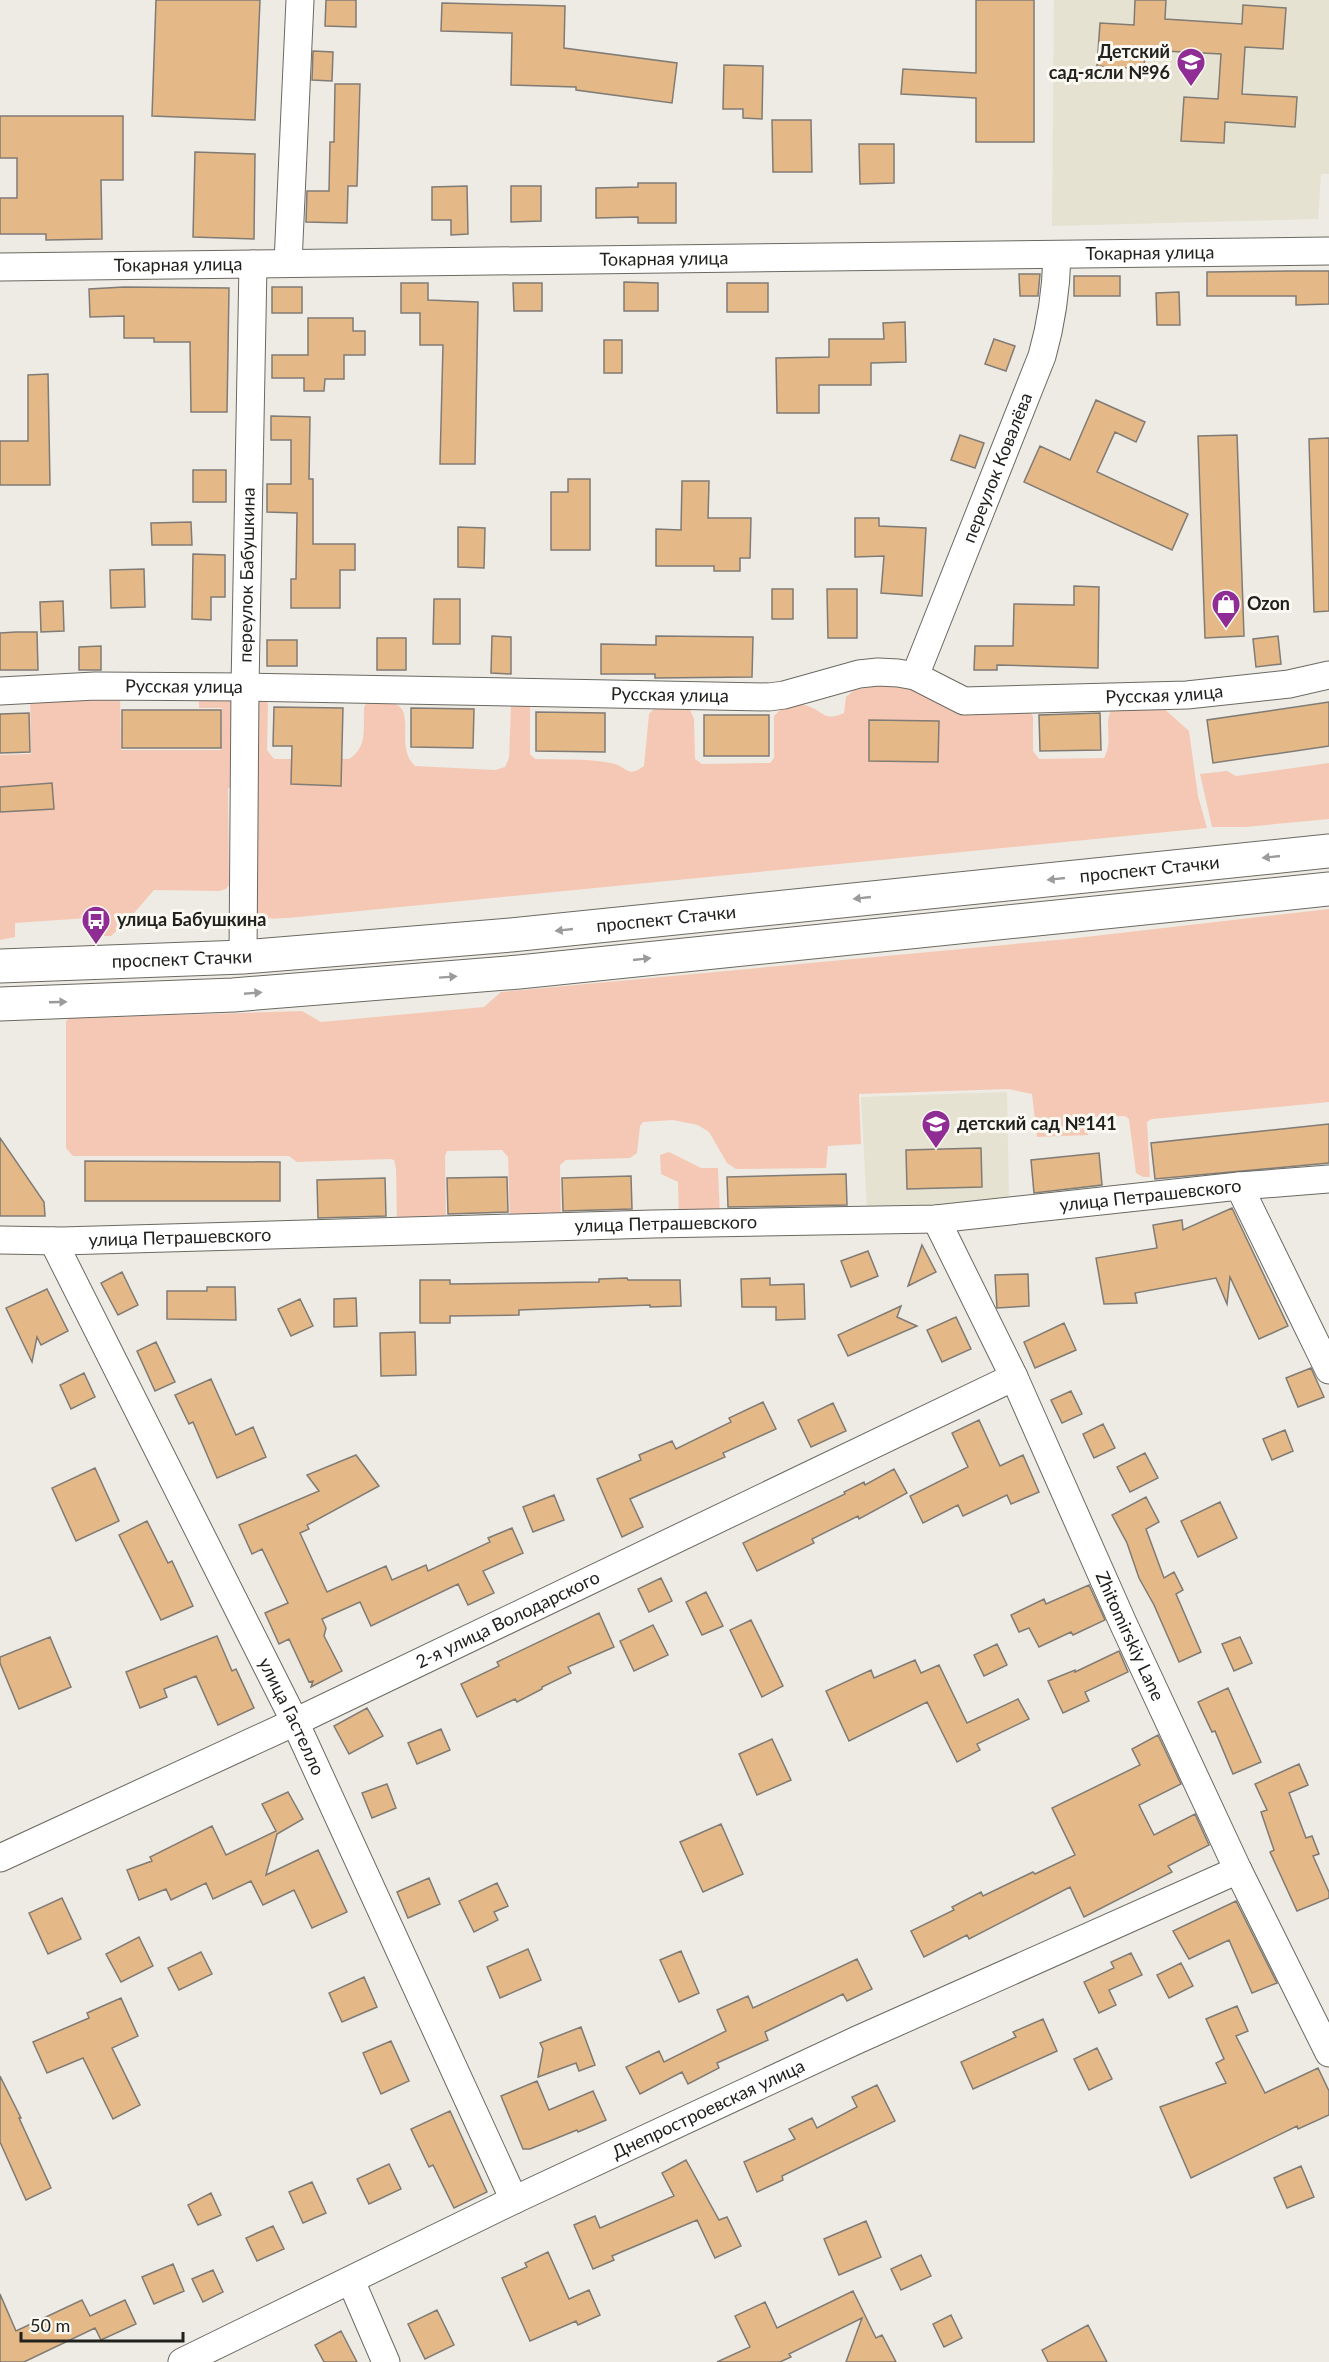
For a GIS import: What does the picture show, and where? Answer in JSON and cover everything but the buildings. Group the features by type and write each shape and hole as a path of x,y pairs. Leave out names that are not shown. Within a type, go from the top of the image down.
{"main road":[{"name":"проспект Стачки","path":"0,966 243,957 511,935 1329,851"},
{"name":"проспект Стачки","path":"0,1004 233,995 519,972 1329,889"}],"street":[{"path":"288,263 300,0"},
{"name":"Токарная улица","path":"0,267 1329,251"},
{"name":"переулок Ковалёва","path":"915,676 1042,356 1052,321 1056,294 1057,256"},
{"name":"переулок Бабушкина","path":"243,957 245,687 253,264"},
{"name":"Русская улица","path":"0,691 95,686 245,687 769,697 860,674 898,673 915,676 964,700 1186,695 1289,684 1329,675"},
{"name":"улица Петрашевского","path":"0,1240 53,1241 642,1224 936,1219 1239,1186 1329,1179"},
{"path":"1239,1186 1329,1370"},
{"name":"Zhitomirskiy Lane","path":"936,1219 1014,1377 1238,1870 1329,2053"},
{"name":"улица Гастелло","path":"53,1241 295,1722 514,2200"},
{"name":"2-я улица Володарского","path":"0,1858 295,1722 1014,1377"},
{"name":"Днепростроевская улица","path":"182,2362 514,2200 868,2036 1238,1870"},
{"path":"351,2281 386,2362"}],"shaded area":[{"name":"Детский сад-ясли №96","path":"1054,0 1329,0 1329,174 1321,174 1318,219 1052,226"},
{"path":"884,685 905,687 942,701 1025,707 1033,716 1033,751 1039,759 1104,758 1108,744 1109,716 1116,702 1161,706 1189,731 1198,796 1207,828 288,918 266,918 256,910 258,699 265,699 268,704 267,750 274,759 349,759 362,743 366,703 380,701 396,704 402,709 405,717 406,747 415,766 495,770 505,767 509,758 511,705 526,701 530,706 530,754 535,759 602,761 630,772 644,766 649,714 657,706 689,707 694,719 695,759 702,764 770,763 774,758 774,716 784,706 806,705 824,715 837,716 844,713 846,697 854,690"},
{"path":"120,691 121,750 221,750 222,708 199,708 199,695 235,691 241,787 228,788 229,885 226,889 219,891 154,890 111,936 102,936 88,918 15,923 15,937 0,940 0,755 31,754 30,695"},
{"path":"1329,763 1329,819 1245,827 1212,827 1200,774 1227,771 1236,776"},
{"path":"1329,909 1329,1102 1152,1119 1147,1122 1150,1177 1143,1177 1136,1173 1129,1119 1125,1116 1090,1117 1086,1121 1088,1135 1037,1137 1032,1094 1008,1089 859,1094 861,1144 828,1146 826,1168 736,1169 727,1163 709,1132 698,1125 673,1120 643,1122 640,1126 637,1153 630,1158 566,1160 560,1165 561,1221 510,1223 508,1157 502,1150 447,1151 445,1156 446,1225 397,1226 396,1169 394,1160 390,1159 297,1162 289,1156 73,1156 66,1148 66,1021 69,1018 302,1011 321,1022 484,1007 501,992 1068,939"},
{"name":"детский сад №141","path":"1007,1092 1009,1200 867,1210 861,1097"},
{"path":"669,1152 701,1168 718,1168 720,1218 679,1220 678,1182 661,1174 660,1155"}],"place":[{"name":"Детский сад-ясли №96","path":"1191,88"},
{"name":"Ozon","path":"1226,630"},
{"name":"улица Бабушкина","path":"96,946"},
{"name":"детский сад №141","path":"936,1150"}]}
